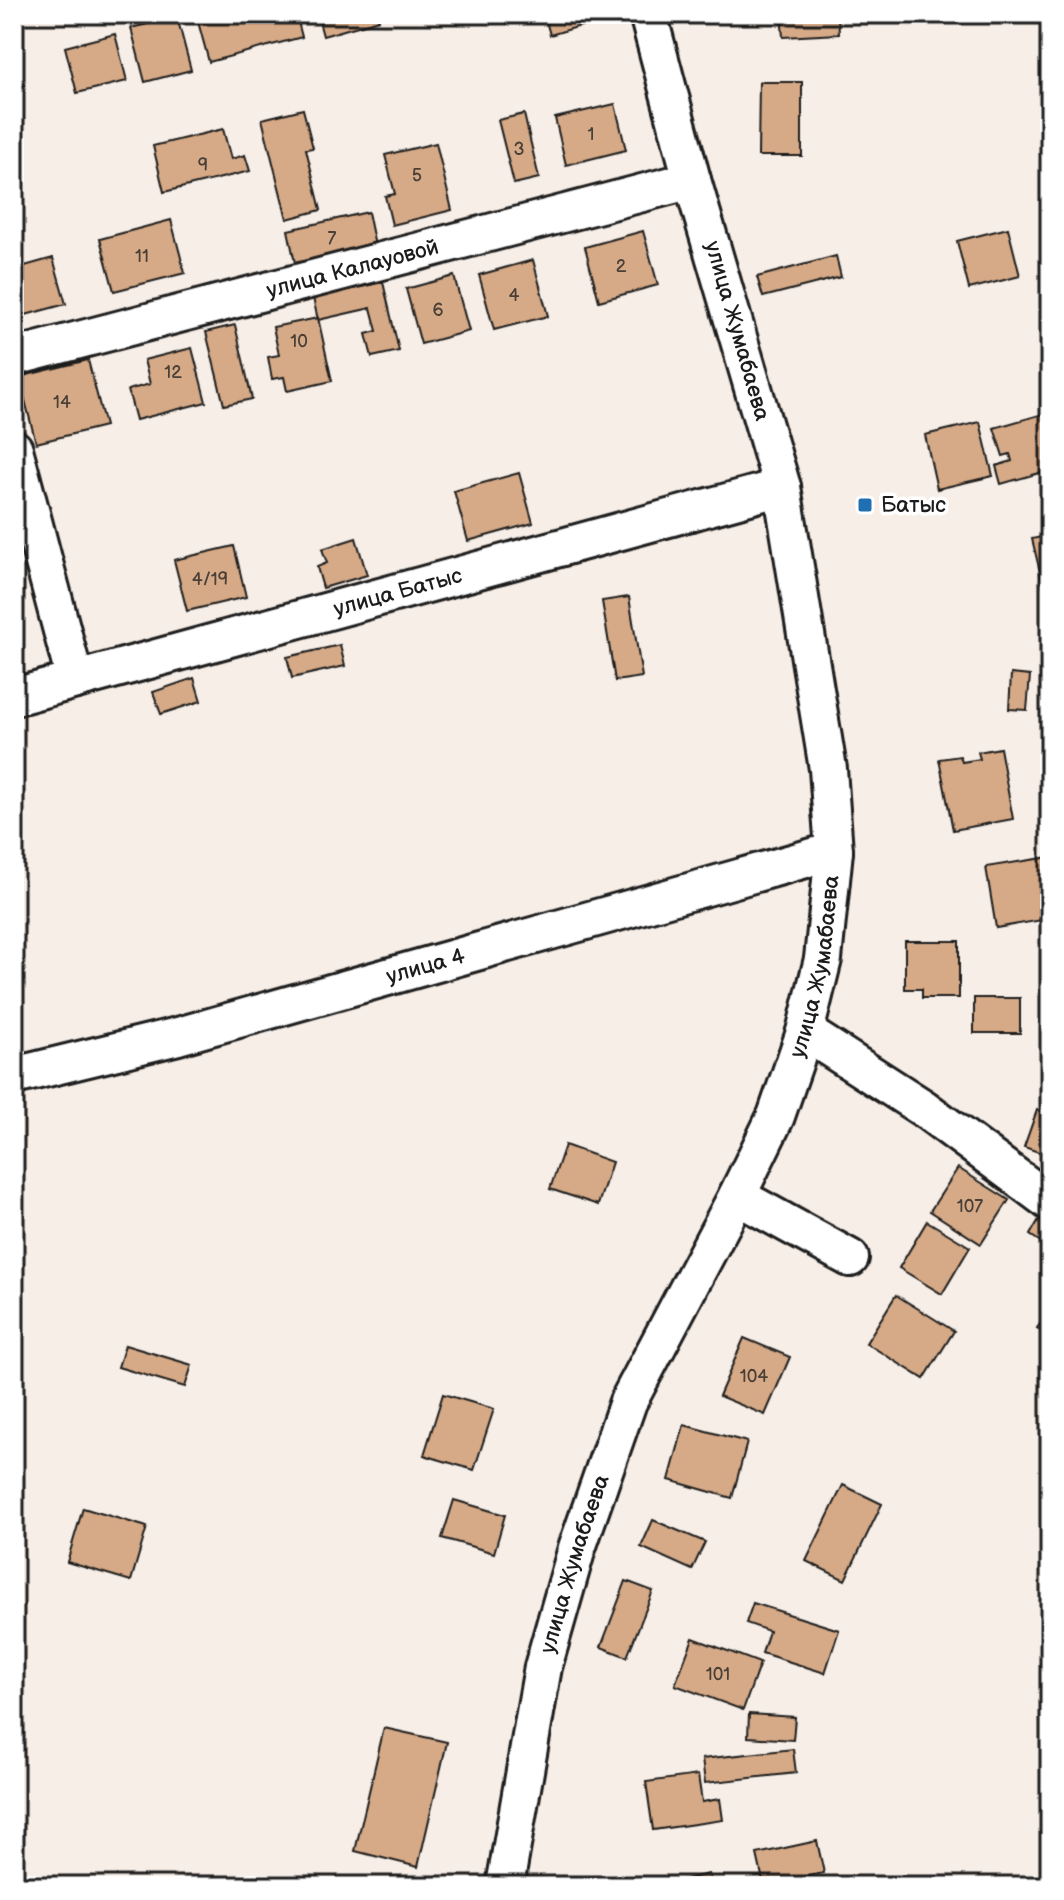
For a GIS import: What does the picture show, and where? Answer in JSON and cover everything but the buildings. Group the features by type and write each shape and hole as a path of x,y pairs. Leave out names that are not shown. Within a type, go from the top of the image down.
{"street":[{"name":"улица Жумабаева","path":"505,1886 543,1667 577,1548 628,1402 776,1116 805,1032 823,959 834,851 828,769 782,487 692,180 648,14"},
{"name":"улица Калауовой","path":"14,357 692,180"},
{"path":"14,449 75,680"},
{"name":"улица Батыс","path":"14,697 782,487"},
{"name":"улица 4","path":"14,1076 193,1032 834,851"},
{"path":"805,1032 923,1108 1050,1202"},
{"path":"737,1196 850,1258"}],"place":[{"name":"Батыс","path":"865,505"}]}
